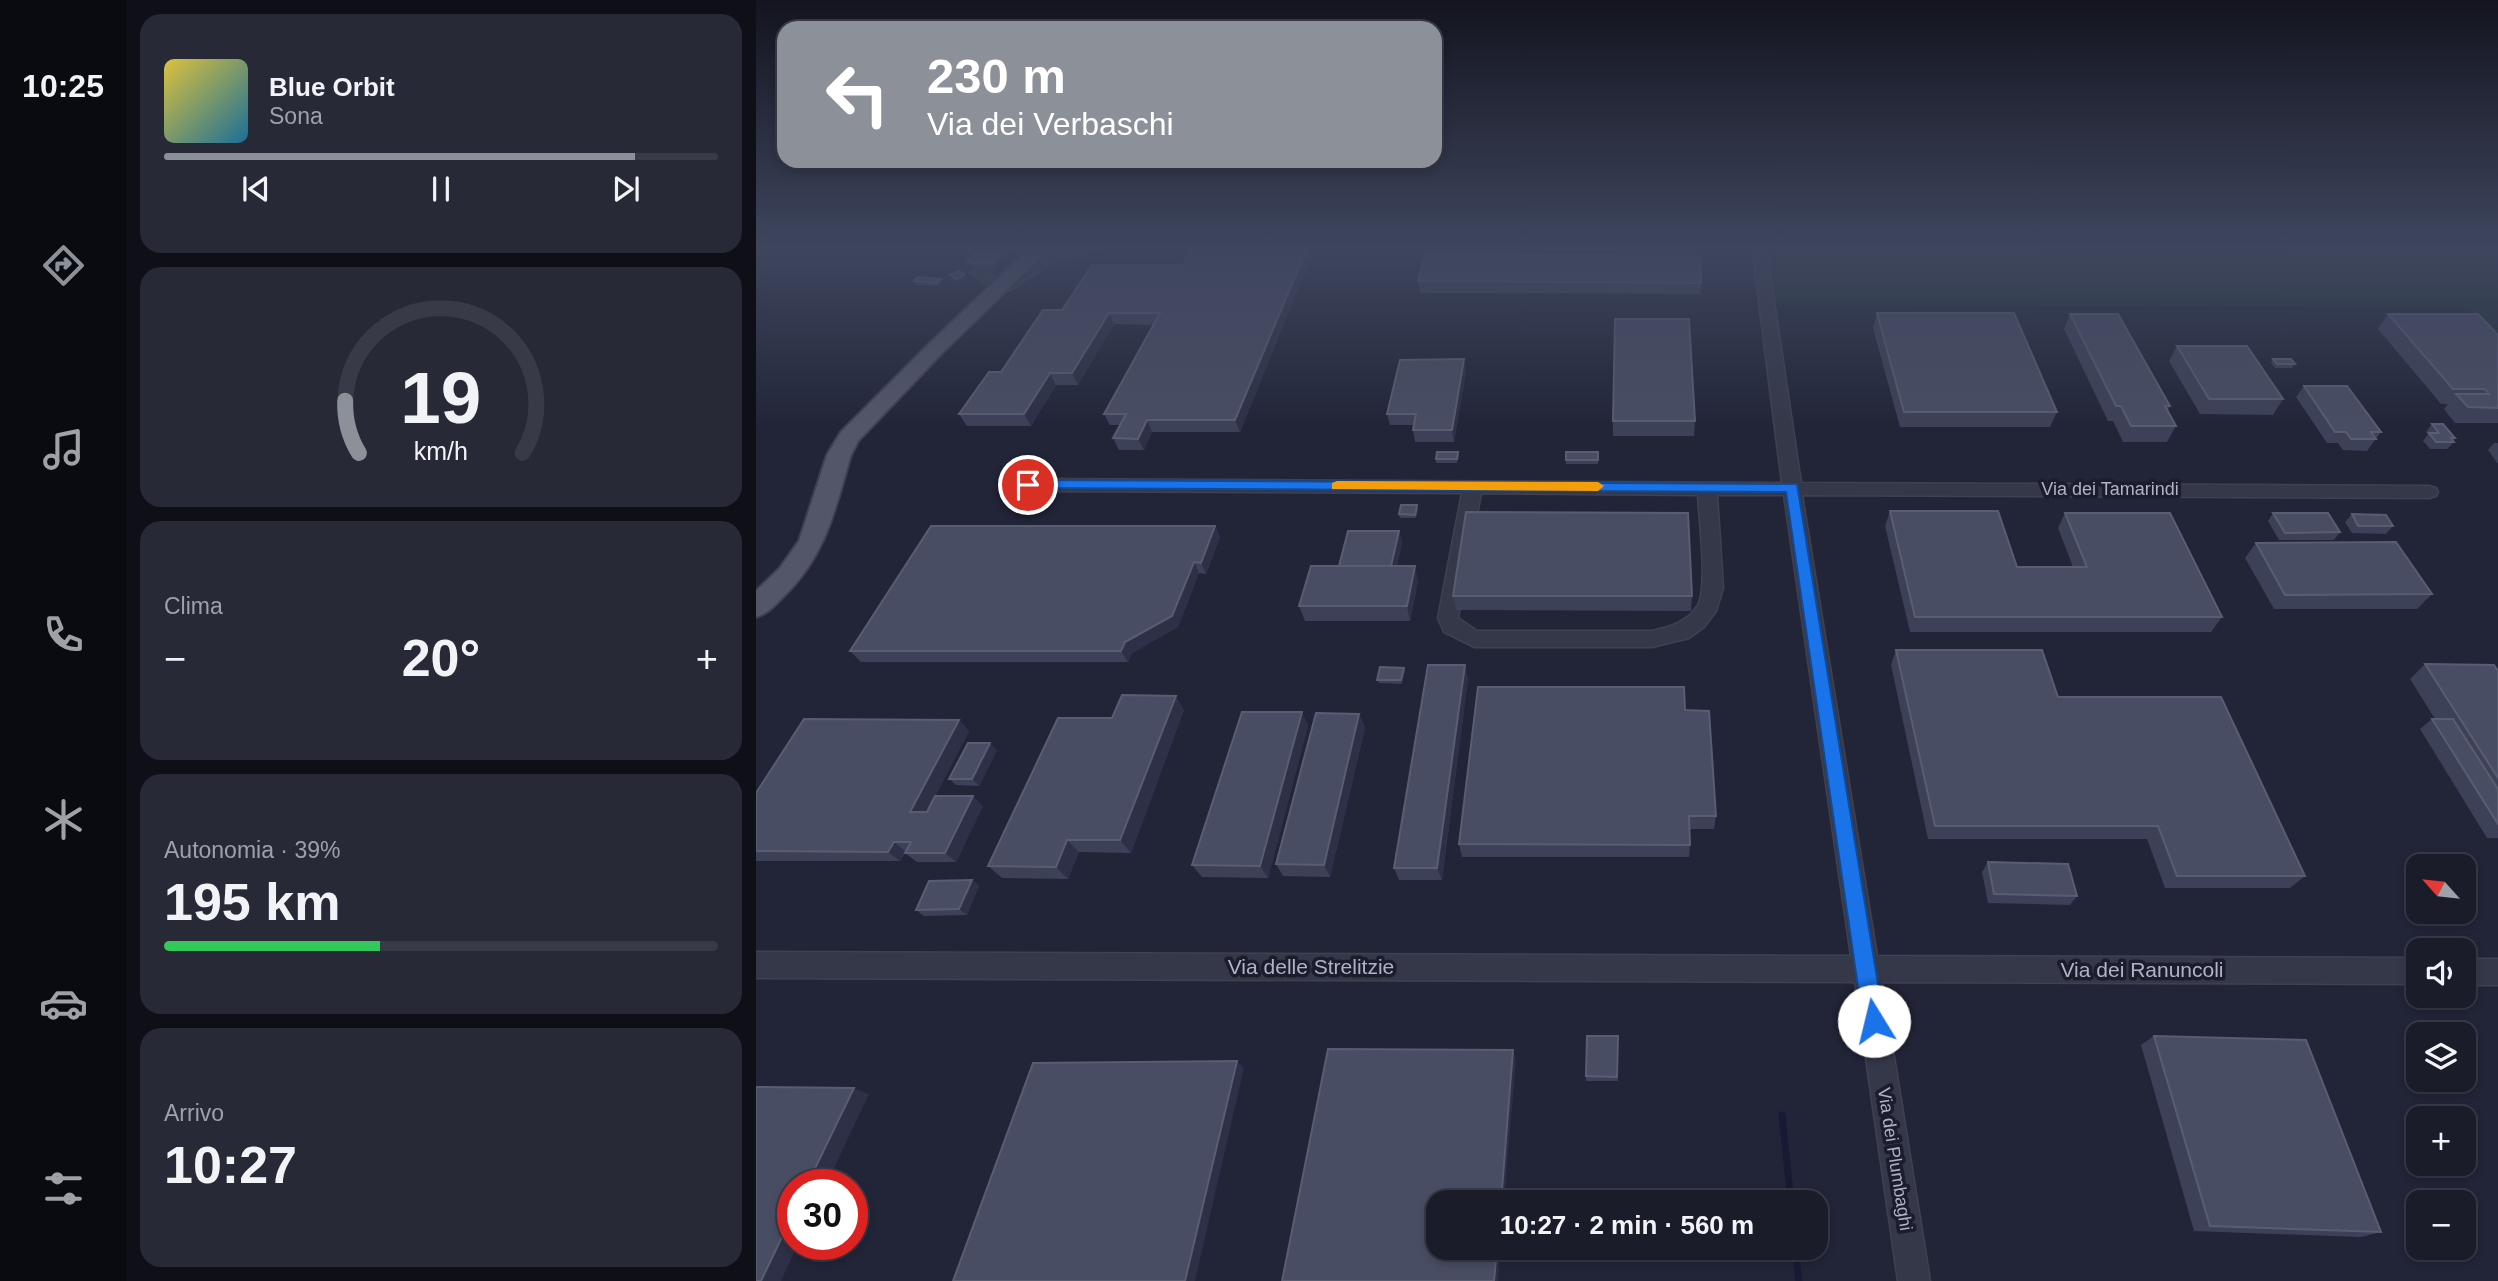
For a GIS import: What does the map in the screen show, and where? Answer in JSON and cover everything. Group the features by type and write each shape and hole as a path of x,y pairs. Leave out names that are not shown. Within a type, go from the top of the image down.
{"main road":[{"path":"756,607 789,575 811,543 839,455 849,437 979,307"}],"street":[{"path":"965,320 982,307"},
{"name":"Via dei Plumbaghi","path":"1767,307 1792,487 1914,1281"},
{"name":"Via dei Tamarindi","path":"1028,485 2429,492"},
{"path":"1473,486 1448,618 1451,626 1474,639 1653,639 1682,632 1697,621 1709,606 1713,588 1707,487"},
{"name":"Via delle Strelitzie","path":"756,965 1866,969"},
{"name":"Via dei Ranuncoli","path":"1866,969 2406,971"},
{"path":"2476,972 2498,972"}],"shaded area":[{"path":"2392,307 2498,307 2498,337 2469,307"}],"building":[{"path":"1064,307 1282,307 1235,420 1147,420 1138,439 1113,438 1126,414 1104,414 1160,313 1109,313 1072,373 1050,373 1024,414 959,414 989,372 1001,372 1043,310 1062,310"},
{"path":"1877,313 2014,313 2057,412 1904,412"},
{"path":"2070,314 2118,314 2170,406 2165,406 2176,426 2131,426 2121,406 2116,406"},
{"path":"2388,314 2478,314 2498,335 2498,408 2468,407 2456,394 2489,394 2485,389 2453,389"},
{"path":"1615,319 1689,319 1695,421 1613,421"},
{"path":"2177,346 2247,346 2283,399 2209,399"},
{"path":"1464,359 1452,430 1413,430 1416,414 1387,414 1400,360"},
{"path":"2273,359 2291,359 2295,364 2277,364"},
{"path":"2304,386 2347,386 2381,432 2371,432 2376,439 2351,439 2346,432 2335,432"},
{"path":"2432,424 2443,424 2455,438 2451,438 2454,442 2436,442 2429,433 2439,433"},
{"path":"1437,452 1458,452 1457,459 1436,459"},
{"path":"1566,452 1598,452 1598,460 1566,460"},
{"path":"1401,505 1417,505 1415,515 1399,514"},
{"path":"1890,511 1998,511 2017,567 2087,567 2065,513 2170,513 2222,617 1915,617"},
{"path":"1466,512 1688,513 1692,596 1453,596"},
{"path":"2273,513 2328,513 2340,532 2285,533"},
{"path":"2352,514 2386,515 2393,526 2358,526"},
{"path":"931,526 1215,526 1201,563 1194,562 1172,616 1125,642 1121,651 850,651"},
{"path":"1348,531 1399,531 1391,566 1339,566"},
{"path":"2396,542 2432,594 2285,595 2256,543"},
{"path":"1311,566 1415,566 1407,606 1299,606"},
{"path":"1896,650 2042,650 2058,697 2221,697 2305,876 2177,876 2158,826 1935,826"},
{"path":"2425,664 2494,665 2498,671 2498,778"},
{"path":"1428,665 1465,665 1437,868 1394,868"},
{"path":"1380,667 1404,668 1401,680 1377,680"},
{"path":"1478,687 1684,687 1685,710 1709,711 1716,816 1689,816 1690,845 1459,844"},
{"path":"1122,695 1176,696 1120,840 1067,840 1056,867 988,866 1058,718 1112,718"},
{"path":"1242,712 1302,712 1260,866 1192,865"},
{"path":"1316,713 1359,714 1324,865 1276,864"},
{"path":"804,719 959,720 910,812 927,812 935,796 973,796 945,853 905,853 911,842 894,842 888,852 756,851 756,793"},
{"path":"2432,719 2453,719 2498,789 2498,824"},
{"path":"968,743 990,743 972,779 949,779"},
{"path":"1988,862 2068,864 2077,896 1994,894"},
{"path":"972,880 959,909 916,910 929,881"},
{"path":"1587,1036 1618,1036 1617,1077 1586,1076"},
{"path":"2154,1036 2306,1040 2381,1232 2210,1226"},
{"path":"1328,1049 1513,1050 1502,1190 1426,1190 1426,1260 1496,1260 1494,1281 1282,1281"},
{"path":"1237,1061 1185,1281 953,1281 1033,1063"},
{"path":"756,1087 854,1088 815,1169 777,1169 777,1248 761,1281 756,1281"}],"waterway":[{"path":"1782,1115 1790,1190"},
{"path":"1796,1260 1799,1281"}],"slow traffic":[{"path":"1337,486 1598,486"}],"route":[{"path":"1028,485 1792,487 1874,1021"}]}
